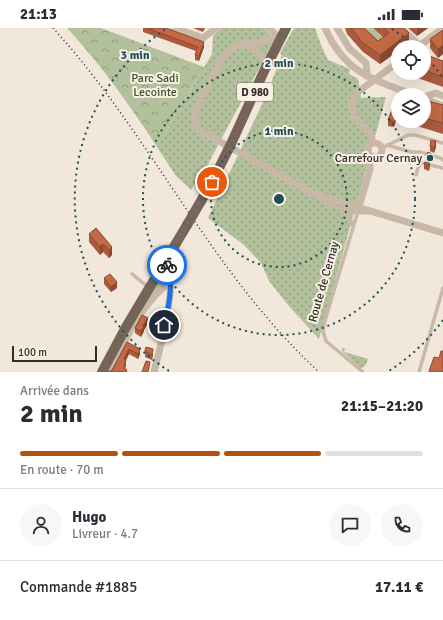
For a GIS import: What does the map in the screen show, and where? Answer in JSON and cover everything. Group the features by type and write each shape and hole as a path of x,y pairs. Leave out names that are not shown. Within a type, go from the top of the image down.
{"main road":[{"name":"D 980","path":"102,372 149,287 212,182 265,68 286,28"}],"street":[{"path":"174,28 203,38 216,28"},
{"path":"269,28 280,39"},
{"path":"325,28 334,45 343,57 354,67 366,76 395,88"},
{"path":"337,28 349,48 366,63 366,76"},
{"path":"401,28 413,40"},
{"path":"427,40 443,28"},
{"path":"280,39 243,43 229,50 221,60 197,106 195,115 196,125 201,131 314,194 358,210 374,212 443,233"},
{"path":"236,46 250,46 259,51 265,68"},
{"path":"373,143 370,132 356,118 353,112 352,102 356,94 391,67"},
{"path":"431,95 436,93 443,96"},
{"path":"431,101 443,106"},
{"path":"358,210 370,169 370,156 368,148 373,143"},
{"path":"370,156 374,158 379,156 384,147 373,143"},
{"path":"154,372 170,299 171,281 167,264 164,262"},
{"path":"108,372 141,312 171,281"}],"lane":[{"path":"384,147 404,137 412,135 443,143"},
{"path":"384,147 411,152 420,152 443,160"},
{"path":"416,175 418,168 422,163 443,168"},
{"path":"314,194 346,213 354,226"},
{"path":"337,208 358,210"},
{"name":"Route de Cernay","path":"358,210 323,331 326,341 363,372"},
{"path":"132,274 149,287"},
{"path":"419,372 443,288"}],"green space":[{"name":"Parc Sadi Lecointe","path":"67,28 101,28 204,67 157,147 115,86 92,56"},
{"path":"221,28 264,28 272,37 273,42 207,166 191,190 176,176 157,147 212,54 213,36"},
{"path":"294,28 315,28 328,60 350,69 349,74 358,79 361,98 386,97 319,339 288,305 269,281 261,263 244,245 208,218 265,98 282,55 280,53"},
{"path":"357,28 373,28 384,38 375,48"},
{"path":"165,270 167,275 166,280 145,303"},
{"path":"342,348 345,348 344,352 368,359 365,365 360,368 342,351"}],"building":[{"path":"147,28 166,28 204,42 199,56 195,55 198,47"},
{"path":"351,28 364,28 378,41 389,33 384,28 404,28 409,33 400,40 391,40 391,47 380,55 363,43"},
{"path":"443,30 443,45 438,49 430,39"},
{"path":"431,57 443,61 443,77 431,73"},
{"path":"431,102 443,105 443,123 431,120"},
{"path":"391,112 391,121 388,120"},
{"path":"431,140 436,141 434,148 430,146"},
{"path":"428,152 432,154 432,157 427,155"},
{"path":"425,162 430,163 429,165 424,164"},
{"path":"96,228 112,247 109,250 103,244 100,247 89,234"},
{"path":"110,274 117,282 111,287 104,278"},
{"path":"142,315 148,318 144,325 142,324 144,326 141,331 135,328"},
{"path":"127,342 140,349 138,354 129,349 124,359 126,360 124,368 127,370 126,372 108,372 112,370"},
{"path":"146,347 153,349 152,355 145,351"},
{"path":"441,351 443,351 443,372 429,371 434,357 439,358"},
{"path":"146,361 150,362 148,372 142,372"}],"railway":[{"path":"53,28 88,69 121,113 213,248 246,292 281,333 319,372"}],"way so far":[{"path":"167,265 164,262 212,182"}],"place":[{"name":"Carrefour Cernay","path":"430,158"}],"route":[{"path":"164,325 170,299 171,281 167,265"}]}
